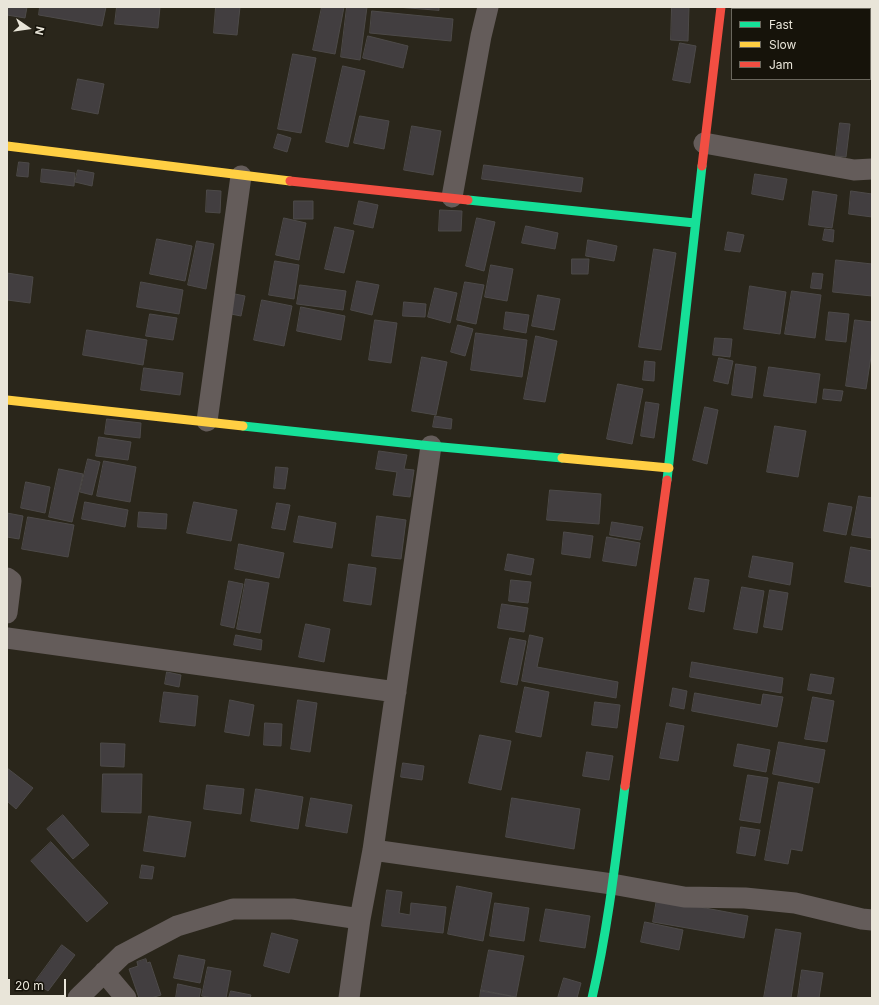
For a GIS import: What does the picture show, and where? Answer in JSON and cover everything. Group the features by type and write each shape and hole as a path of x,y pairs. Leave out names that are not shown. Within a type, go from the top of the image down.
{"street":[{"path":"452,198 481,36 488,7"},
{"path":"592,998 597,977 612,884 669,468 704,143 721,7"},
{"path":"704,143 847,169 872,169"},
{"path":"7,146 241,176 695,223"},
{"path":"207,421 241,176"},
{"path":"7,400 432,446 669,468"},
{"path":"349,998 360,919 373,850 432,446"},
{"path":"7,578 11,581 7,613"},
{"path":"7,638 396,692"},
{"path":"373,850 612,884 684,897 745,898 795,903 872,920"},
{"path":"78,998 122,955 177,926 234,910 293,909 360,919"},
{"path":"104,972 126,998"}],"building":[{"path":"9,7 27,7 25,18 7,15"},
{"path":"40,7 106,7 102,26 39,15"},
{"path":"117,7 160,7 158,28 115,24"},
{"path":"216,7 240,7 237,35 214,33"},
{"path":"322,7 344,7 335,54 313,50"},
{"path":"347,7 367,7 360,60 341,57"},
{"path":"397,7 439,7 439,10"},
{"path":"672,7 689,7 688,41 671,40"},
{"path":"783,7 861,7 861,8"},
{"path":"372,11 453,19 451,41 370,33"},
{"path":"871,18 872,18 871,52"},
{"path":"368,36 408,46 403,68 363,58"},
{"path":"680,43 696,46 690,83 673,80"},
{"path":"293,54 316,58 301,133 278,129"},
{"path":"343,66 365,71 348,147 326,142"},
{"path":"78,79 104,84 98,114 72,109"},
{"path":"360,116 389,121 384,149 354,143"},
{"path":"840,123 850,124 846,157 836,156"},
{"path":"412,126 441,131 433,175 404,170"},
{"path":"278,134 291,138 287,152 274,148"},
{"path":"19,162 29,163 28,177 17,176"},
{"path":"484,165 583,178 581,192 482,179"},
{"path":"42,169 75,173 74,186 41,182"},
{"path":"78,170 94,173 92,186 75,182"},
{"path":"755,174 787,179 783,200 752,194"},
{"path":"207,190 221,191 220,213 206,212"},
{"path":"813,191 837,195 832,228 809,225"},
{"path":"851,191 872,194 872,217 849,214"},
{"path":"294,201 313,201 313,219 294,219"},
{"path":"359,201 378,205 373,228 354,224"},
{"path":"440,210 462,211 461,231 439,231"},
{"path":"284,218 306,223 299,260 276,255"},
{"path":"477,218 495,222 484,271 466,266"},
{"path":"526,226 558,233 555,249 522,243"},
{"path":"335,227 354,231 344,273 325,269"},
{"path":"825,229 834,230 833,242 823,240"},
{"path":"728,232 744,235 740,252 725,250"},
{"path":"157,239 192,246 185,281 150,274"},
{"path":"588,240 617,246 614,261 586,256"},
{"path":"197,241 214,244 206,289 188,285"},
{"path":"654,249 676,253 661,350 639,347"},
{"path":"572,259 589,259 588,274 572,274"},
{"path":"836,260 872,264 872,296 833,292"},
{"path":"275,261 299,265 294,299 269,295"},
{"path":"491,265 513,269 507,301 485,297"},
{"path":"7,273 33,277 30,303 7,300"},
{"path":"813,273 823,274 821,289 811,288"},
{"path":"357,281 379,285 372,315 351,310"},
{"path":"141,282 183,290 179,314 137,307"},
{"path":"465,282 484,285 476,324 457,320"},
{"path":"300,285 346,291 343,310 297,304"},
{"path":"750,286 786,292 780,334 744,329"},
{"path":"435,288 457,293 450,323 428,317"},
{"path":"792,291 821,295 815,338 785,334"},
{"path":"230,293 245,296 241,316 226,313"},
{"path":"538,295 560,299 554,330 532,326"},
{"path":"262,300 292,306 284,346 254,340"},
{"path":"404,302 426,304 425,317 403,316"},
{"path":"301,307 345,316 341,340 297,331"},
{"path":"506,312 529,315 526,333 504,329"},
{"path":"829,312 849,314 846,342 826,340"},
{"path":"150,314 177,318 173,340 146,336"},
{"path":"375,320 397,323 391,363 369,360"},
{"path":"855,320 872,322 872,350 866,389 846,386"},
{"path":"458,325 473,329 465,356 451,352"},
{"path":"87,330 147,340 143,365 83,355"},
{"path":"476,333 527,340 522,377 471,370"},
{"path":"536,336 557,341 545,402 524,399"},
{"path":"715,338 732,339 730,357 713,355"},
{"path":"422,357 447,362 436,415 412,411"},
{"path":"719,358 733,361 728,384 714,381"},
{"path":"645,361 655,362 654,381 643,380"},
{"path":"736,364 756,367 752,398 732,395"},
{"path":"769,367 820,374 816,403 764,396"},
{"path":"144,368 183,373 180,395 141,390"},
{"path":"618,384 643,389 632,444 607,439"},
{"path":"824,389 843,391 841,401 823,399"},
{"path":"646,402 659,404 654,438 641,436"},
{"path":"705,407 718,410 707,464 693,460"},
{"path":"435,416 452,419 451,429 433,427"},
{"path":"107,419 141,423 140,438 105,434"},
{"path":"775,426 806,431 798,477 767,472"},
{"path":"99,437 131,442 128,460 96,456"},
{"path":"379,451 407,455 404,469 414,470 410,497 393,495 397,472 376,469"},
{"path":"88,459 100,462 92,495 80,492"},
{"path":"104,461 136,467 130,502 97,496"},
{"path":"276,467 288,468 285,489 274,488"},
{"path":"59,469 83,474 72,522 49,517"},
{"path":"26,482 50,487 45,513 21,508"},
{"path":"550,490 601,494 599,524 547,520"},
{"path":"859,496 872,498 872,538 852,535"},
{"path":"85,502 128,510 125,527 82,519"},
{"path":"194,502 237,510 231,541 187,533"},
{"path":"277,503 290,505 285,530 272,528"},
{"path":"829,503 852,507 846,535 824,531"},
{"path":"139,512 167,514 166,529 138,527"},
{"path":"7,513 23,516 19,539 7,537"},
{"path":"299,516 336,523 332,548 294,542"},
{"path":"377,516 406,520 401,559 372,556"},
{"path":"28,517 74,525 68,557 22,549"},
{"path":"612,522 643,527 640,540 610,535"},
{"path":"564,532 593,536 590,558 562,554"},
{"path":"607,537 640,543 636,566 603,561"},
{"path":"239,544 284,553 279,578 235,569"},
{"path":"851,547 872,551 872,587 845,582"},
{"path":"508,554 534,559 531,575 505,570"},
{"path":"753,556 793,563 790,585 749,577"},
{"path":"349,564 376,568 371,605 344,601"},
{"path":"695,578 709,580 704,612 689,609"},
{"path":"246,579 269,583 260,633 237,629"},
{"path":"511,580 531,582 528,603 509,601"},
{"path":"229,581 243,584 234,628 221,625"},
{"path":"742,587 764,591 757,633 734,629"},
{"path":"770,590 788,593 782,630 764,627"},
{"path":"502,604 528,608 524,632 498,628"},
{"path":"306,624 330,629 324,662 299,657"},
{"path":"236,635 262,640 261,650 234,645"},
{"path":"530,635 543,638 537,667 618,682 616,698 522,681"},
{"path":"510,638 526,641 517,685 501,682"},
{"path":"692,662 783,678 781,693 690,677"},
{"path":"167,672 181,675 179,687 165,684"},
{"path":"811,674 834,678 831,694 808,690"},
{"path":"525,687 549,692 541,737 516,732"},
{"path":"673,688 687,691 684,709 670,706"},
{"path":"164,692 198,696 195,726 160,722"},
{"path":"695,693 761,705 763,694 783,697 777,727 692,711"},
{"path":"813,697 834,701 827,742 805,739"},
{"path":"230,700 254,705 249,736 225,732"},
{"path":"298,700 317,703 310,752 291,749"},
{"path":"595,702 620,705 617,728 592,725"},
{"path":"265,723 282,724 281,746 264,745"},
{"path":"667,723 684,726 678,761 660,758"},
{"path":"480,735 511,741 501,790 469,783"},
{"path":"779,742 825,750 819,783 773,774"},
{"path":"101,743 125,744 124,767 101,766"},
{"path":"738,744 770,750 766,772 734,766"},
{"path":"587,752 613,756 609,780 583,776"},
{"path":"403,763 424,766 422,780 401,777"},
{"path":"7,768 33,788 16,809 7,801"},
{"path":"103,774 142,774 141,813 102,812"},
{"path":"748,775 768,778 760,823 740,820"},
{"path":"779,782 813,788 802,851 791,849 788,864 765,860"},
{"path":"207,785 244,789 241,814 204,809"},
{"path":"256,789 303,797 298,829 251,821"},
{"path":"311,798 352,805 347,833 306,826"},
{"path":"512,798 580,809 574,849 506,837"},
{"path":"63,815 89,845 73,859 47,829"},
{"path":"149,816 191,822 185,857 144,851"},
{"path":"741,827 760,830 755,856 737,853"},
{"path":"51,842 108,903 87,922 31,861"},
{"path":"142,865 154,867 152,879 140,878"},
{"path":"457,886 492,893 483,941 448,934"},
{"path":"387,890 402,892 399,913 410,915 411,903 446,907 443,933 382,926"},
{"path":"657,899 748,916 744,938 653,922"},
{"path":"495,903 529,908 524,941 490,936"},
{"path":"546,909 590,916 585,948 540,941"},
{"path":"645,922 683,930 679,950 641,942"},
{"path":"776,929 801,933 791,998 764,998"},
{"path":"272,933 298,940 289,973 264,966"},
{"path":"62,945 75,955 48,991 35,982"},
{"path":"489,950 524,956 516,997 481,991"},
{"path":"179,955 205,960 200,983 174,978"},
{"path":"146,959 147,963 150,962 161,995 151,998 139,998 129,969 138,966 137,962"},
{"path":"208,967 231,971 226,998 202,996"},
{"path":"802,970 823,973 819,998 798,998"},
{"path":"564,978 581,983 577,998 558,998"},
{"path":"178,984 201,989 199,998 176,998"},
{"path":"481,990 511,996 511,998 480,998"},
{"path":"231,991 251,995 250,998 229,998"}],"traffic: fast":[{"path":"667,480 702,166"},
{"path":"468,200 695,223"},
{"path":"243,426 562,458"},
{"path":"592,998 607,919 625,786"}],"traffic: slow":[{"path":"7,146 290,181"},
{"path":"7,400 243,426"},
{"path":"562,458 669,468"}],"traffic: jam":[{"path":"702,166 721,7"},
{"path":"290,181 468,200"},
{"path":"625,786 667,480"}]}
